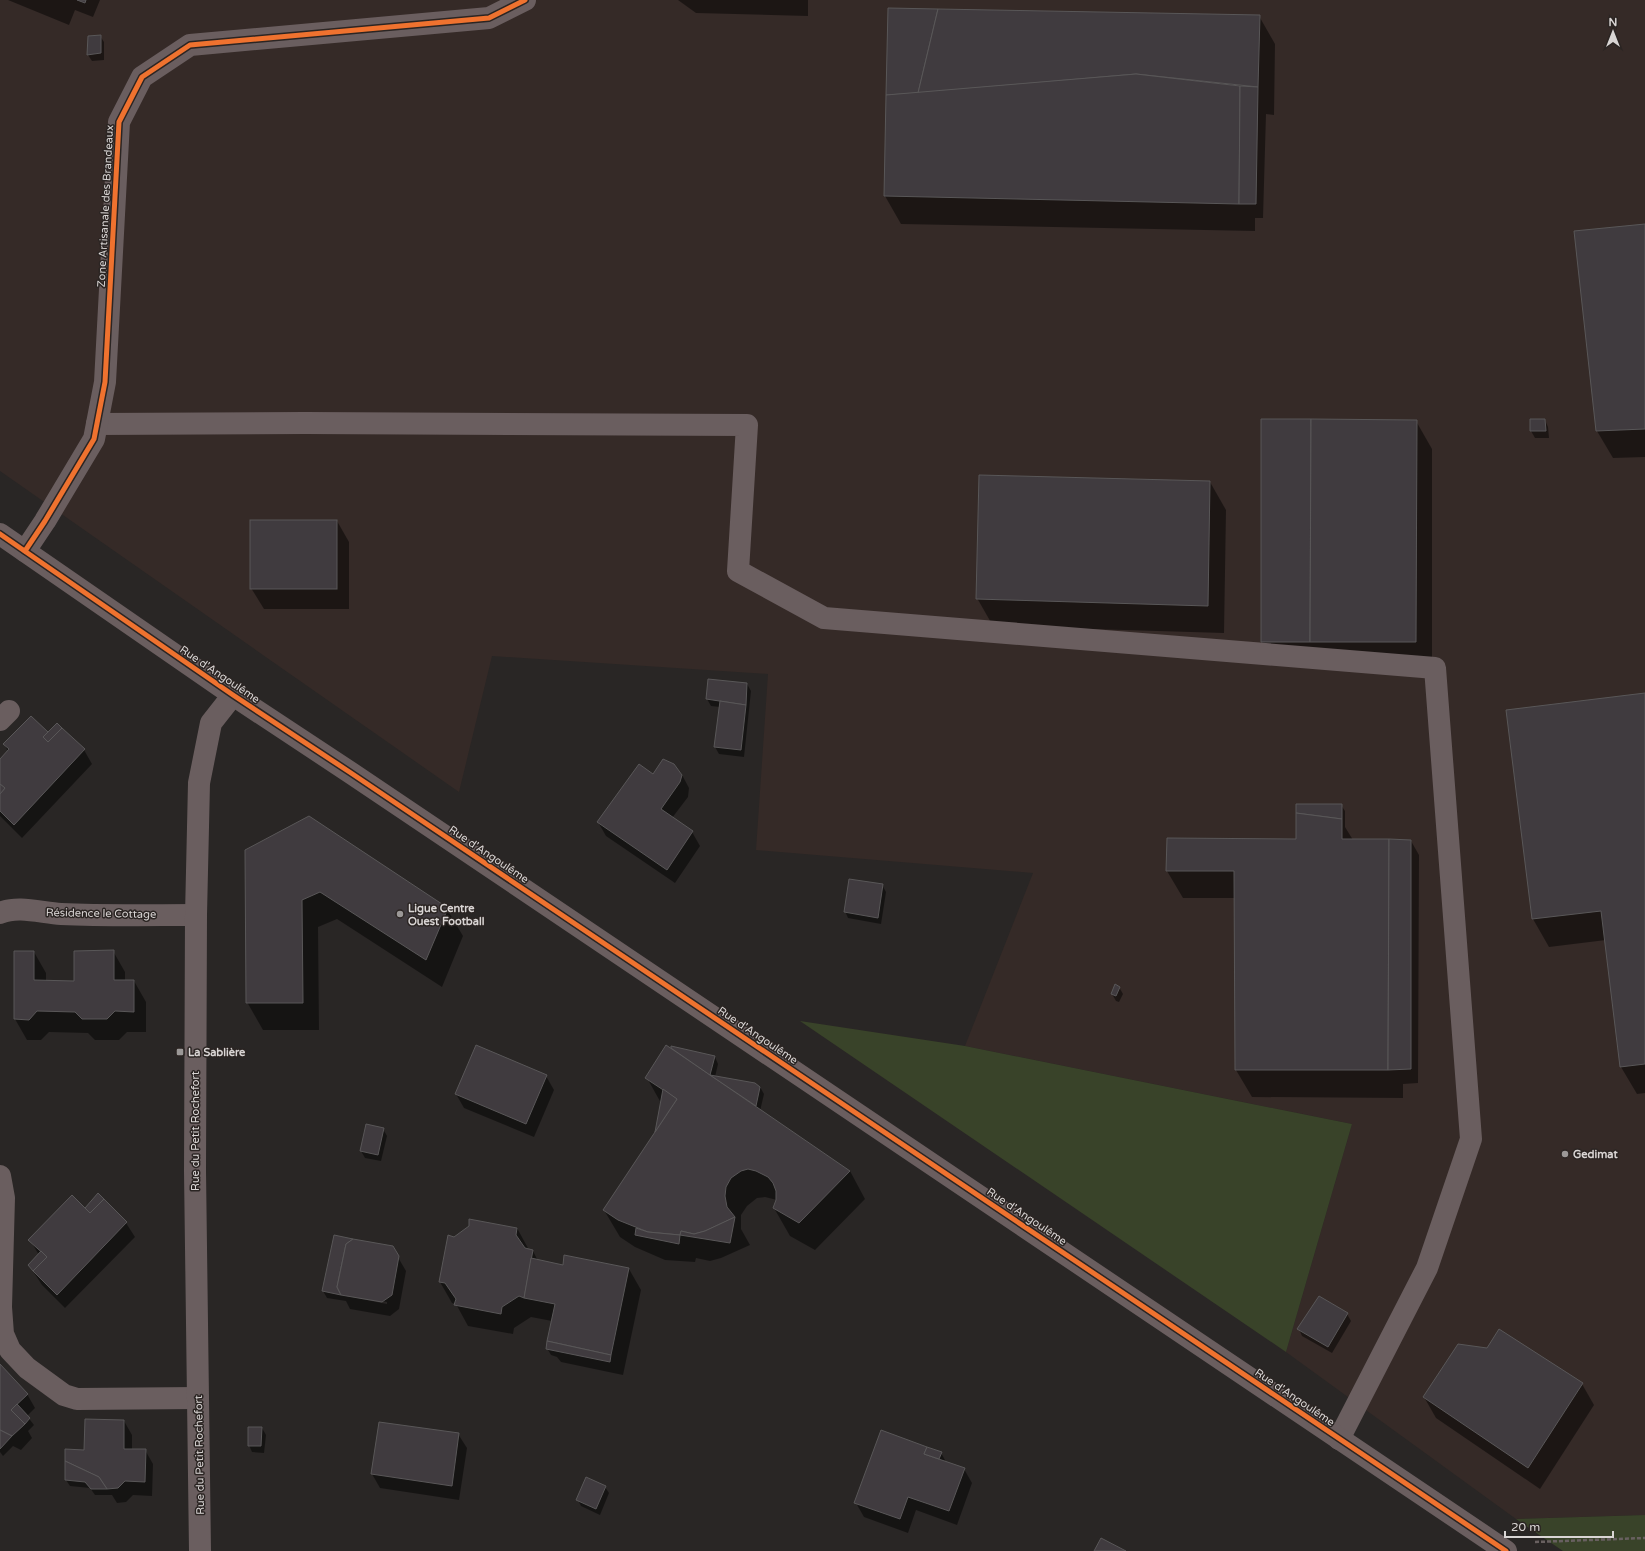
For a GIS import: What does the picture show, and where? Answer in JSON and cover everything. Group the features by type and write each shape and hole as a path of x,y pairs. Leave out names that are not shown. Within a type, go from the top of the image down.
{"street":[{"name":"Zone Artisanale des Brandeaux","path":"25,551 45,521 94,439 105,382 119,122 142,77 190,45 489,18 526,0"},
{"path":"96,424 313,423 747,426 738,570 824,618 1435,668 1471,1139 1426,1268 1339,1438"},
{"name":"Rue d'Angoulême","path":"0,534 233,695 384,795 1500,1547"},
{"name":"Rue du Petit Rochefort","path":"200,1551 195,1171 196,915 199,783 211,723 233,695"},
{"name":"Résidence le Cottage","path":"2,906 22,910 60,914 196,915"},
{"path":"0,1176 4,1198 1,1307 3,1334 10,1350 27,1368 64,1395 77,1399 198,1398"}],"path":[{"path":"1500,1547 1645,1538"}],"shaded area":[{"path":"0,0 1645,0 1645,1515 1516,1519 1286,1352 1352,1124 965,1046 1033,873 756,850 768,674 492,656 459,792 0,471"}],"green space":[{"path":"800,1021 965,1046 1352,1124 1286,1352"},
{"path":"1645,1515 1645,1551 1563,1551 1516,1519"}],"building":[{"path":"77,0 86,0 85,3"},
{"path":"888,8 938,9 918,93 886,95"},
{"path":"938,9 1260,15 1258,87 1136,74 918,93"},
{"path":"101,35 101,53 87,55 88,36"},
{"path":"1136,74 1240,86 1239,204 884,196 886,95"},
{"path":"1240,86 1258,87 1256,204 1239,204"},
{"path":"1645,224 1645,429 1596,431 1574,231"},
{"path":"1261,419 1311,419 1310,642 1261,642"},
{"path":"1311,419 1417,420 1416,642 1310,642"},
{"path":"1530,419 1545,419 1546,431 1530,431"},
{"path":"979,475 1210,481 1208,606 976,599"},
{"path":"250,520 337,520 337,589 250,589"},
{"path":"708,679 747,683 746,705 706,699"},
{"path":"1645,693 1645,1064 1620,1067 1601,911 1532,919 1506,710"},
{"path":"720,701 746,705 741,750 714,747"},
{"path":"31,716 48,732 43,737 48,742 62,728 85,749 14,825 0,811 0,794 5,788 0,784 0,759 9,749 3,744"},
{"path":"57,723 62,728 48,742 43,737"},
{"path":"663,759 674,764 682,775 680,782 661,809 693,831 667,870 597,822 639,764 653,774"},
{"path":"0,784 5,788 0,794"},
{"path":"1296,804 1342,804 1342,819 1296,813"},
{"path":"1296,813 1342,819 1342,839 1389,839 1388,1070 1235,1070 1234,871 1166,871 1167,838 1296,839"},
{"name":"Ligue Centre Ouest Football","path":"309,816 448,908 426,960 320,892 302,900 303,1003 246,1003 245,850"},
{"path":"1389,839 1411,840 1411,1069 1388,1070"},
{"path":"849,879 883,884 878,918 844,912"},
{"path":"114,950 114,980 134,980 134,1012 115,1011 107,1019 82,1019 75,1012 37,1011 29,1020 14,1019 14,951 34,951 34,980 74,981 74,951"},
{"path":"1115,984 1120,987 1116,996 1111,994"},
{"path":"476,1045 547,1075 526,1124 455,1094"},
{"path":"666,1045 850,1171 799,1223 773,1208 776,1200 776,1191 773,1183 768,1177 748,1169 741,1171 731,1178 726,1187 725,1196 727,1207 735,1217 705,1231 694,1234 681,1231 680,1235 648,1232 618,1220 603,1210 677,1099 645,1078"},
{"path":"671,1046 715,1056 710,1075 671,1048"},
{"path":"710,1075 755,1083 760,1087 756,1106"},
{"path":"663,1089 677,1099 655,1132"},
{"path":"366,1124 384,1128 378,1155 360,1151"},
{"path":"98,1193 104,1199 90,1213 85,1208"},
{"path":"72,1195 90,1213 104,1199 127,1222 57,1295 33,1271 47,1257 28,1240"},
{"path":"735,1217 730,1243 680,1235 681,1231 694,1234 705,1231"},
{"path":"469,1219 517,1228 516,1235 525,1248 533,1250 524,1298 519,1296 502,1307 501,1314 454,1305 456,1299 445,1283 439,1282 448,1235 454,1237 469,1226"},
{"path":"636,1228 648,1232 680,1235 679,1244 635,1235"},
{"path":"334,1235 353,1239 346,1244 337,1287 341,1295 322,1291"},
{"path":"353,1239 393,1246 399,1256 392,1295 382,1302 341,1295 337,1287 346,1244"},
{"path":"41,1251 47,1257 33,1271 28,1265"},
{"path":"564,1255 629,1268 611,1355 547,1341 555,1304 524,1298 531,1258 563,1265"},
{"path":"1319,1296 1348,1313 1328,1347 1297,1329"},
{"path":"1499,1329 1583,1383 1528,1468 1423,1397 1458,1344 1487,1348"},
{"path":"547,1341 611,1355 610,1362 546,1349"},
{"path":"0,1364 28,1394 11,1410 25,1424 12,1436 0,1430"},
{"path":"17,1404 30,1418 25,1424 11,1410"},
{"path":"85,1419 124,1420 124,1449 146,1449 145,1482 125,1481 118,1488 107,1489 99,1477 65,1461 65,1449 84,1450"},
{"path":"379,1422 459,1433 452,1486 371,1474"},
{"path":"248,1427 262,1427 261,1446 248,1446"},
{"path":"0,1430 12,1436 0,1449"},
{"path":"881,1430 927,1447 924,1454 965,1468 949,1511 908,1497 900,1519 854,1503"},
{"path":"927,1447 942,1452 939,1459 924,1454"},
{"path":"65,1461 99,1477 107,1489 91,1489 85,1482 65,1480"},
{"path":"586,1477 606,1486 596,1509 576,1500"},
{"path":"1101,1538 1126,1551 1094,1551"}],"cycle path":[{"path":"25,551 45,521 94,439 105,382 119,122 142,77 190,45 489,18 525,0"},
{"path":"0,534 233,695 1506,1551"}],"place":[{"name":"Ligue Centre Ouest Football","path":"400,914"},
{"name":"La Sablière","path":"180,1052"},
{"name":"Gedimat","path":"1565,1154"}]}
